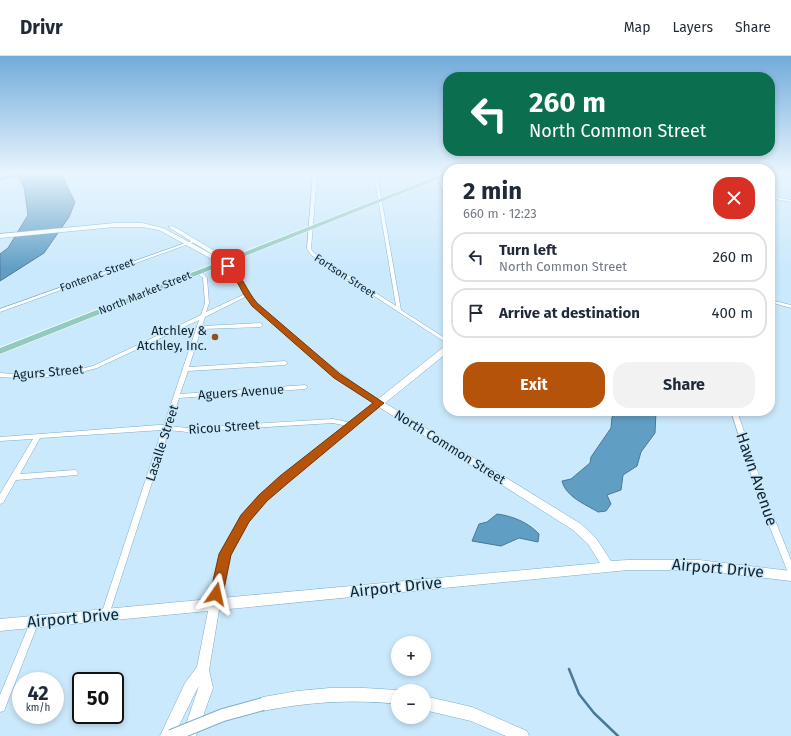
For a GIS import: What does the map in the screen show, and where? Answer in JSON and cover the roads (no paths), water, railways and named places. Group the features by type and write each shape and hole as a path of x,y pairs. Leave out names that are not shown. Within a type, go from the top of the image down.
{"main road":[{"name":"North Market Street","path":"0,350 366,206"},
{"name":"North Common Street","path":"0,234 125,221 150,222 174,228 220,257 222,262 237,275 247,295 255,304 318,360 344,380 379,403 577,527 592,541 608,566"},
{"name":"North Common Street","path":"84,226 122,224 150,226 170,232 214,260 222,262"},
{"path":"190,736 206,688 203,670 214,605 225,554 245,518 263,498 443,352"},
{"name":"Airport Drive","path":"0,625 608,566 644,564 699,565 791,576"},
{"path":"167,736 190,688 203,670"},
{"path":"171,736 223,715 296,697 327,694 391,696"},
{"path":"431,704 472,714 522,736"}],"street":[{"name":"Fortson Street","path":"312,206 309,249 312,254 443,339"},
{"path":"381,206 399,310"},
{"name":"Fontenac Street","path":"0,311 195,241"},
{"name":"Lasalle Street","path":"105,615 200,328 208,295 205,278 199,272"},
{"name":"Agurs Street","path":"0,375 16,376 69,372 90,368 203,317 247,295"},
{"path":"775,302 791,307"},
{"path":"200,328 260,325"},
{"path":"186,369 285,363"},
{"name":"Aguers Avenue","path":"177,396 305,387"},
{"name":"Hawn Avenue","path":"736,416 765,505 791,570"},
{"name":"Ricou Street","path":"0,439 167,427 187,430 333,421 352,425"},
{"path":"0,501 38,436"},
{"path":"14,477 75,473"},
{"path":"0,707 35,621"}],"water":[{"path":"27,206 74,206 69,217 44,253 0,281 0,254 8,248 28,215"},
{"path":"656,416 655,433 641,452 637,466 623,475 621,490 607,495 611,504 606,511 598,512 572,496 564,487 562,481 571,479 590,463 591,457 611,428 612,417"},
{"path":"497,514 514,518 530,526 539,534 538,542 519,538 501,546 472,541 479,524 487,522"}],"waterway":[{"path":"569,669 579,694 594,713 618,736"}],"place":[{"name":"Atchley & Atchley, Inc.","path":"215,337"}]}
